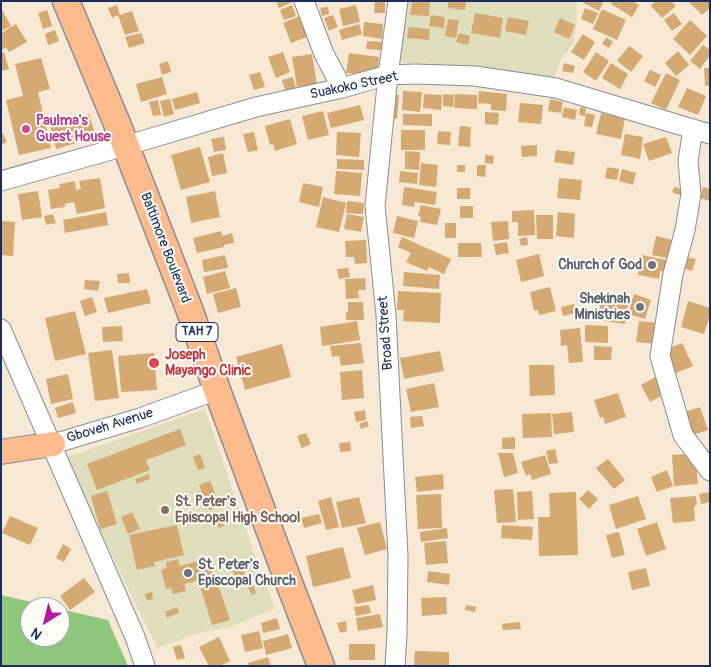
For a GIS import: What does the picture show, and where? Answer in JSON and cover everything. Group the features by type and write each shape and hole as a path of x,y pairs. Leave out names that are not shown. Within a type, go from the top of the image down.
{"highway":[{"name":"Baltimore Boulevard","path":"66,1 190,311 217,390 321,666"}],"main road":[{"name":"Gboveh Avenue","path":"1,452 52,444"}],"street":[{"path":"304,1 324,54 342,88"},
{"name":"Broad Street","path":"395,666 398,634 397,547 386,315 375,206 388,75 398,1"},
{"name":"Suakoko Street","path":"1,181 256,106 342,88 388,75 475,76 556,88 702,131"},
{"path":"702,131 688,161 691,194 685,230 673,274 660,356 683,435 710,471"},
{"path":"1,329 135,637 145,666"},
{"name":"Gboveh Avenue","path":"52,444 140,418 217,390"}],"shaded area":[{"path":"408,1 577,1 577,20 573,44 562,58 554,78 399,62"},
{"name":"St. Peter's Episcopal High School","path":"205,409 257,562 275,608 231,627 202,632 157,648 65,458"}],"green space":[{"path":"1,595 20,599 20,647 70,647 70,611 108,620 128,666 1,666"}],"building":[{"path":"276,1 295,1 279,8"},
{"path":"375,1 385,1 385,13 374,13"},
{"path":"412,1 430,1 429,16 410,15"},
{"path":"448,1 466,1 465,10 448,8"},
{"path":"580,1 600,1 603,3 599,11"},
{"path":"613,1 632,1 639,5 632,17 611,4"},
{"path":"655,1 671,1 676,6 662,18 651,6"},
{"path":"688,1 710,1 710,8 702,15"},
{"path":"117,5 120,15 132,11 139,31 125,35 118,15 112,18 108,8"},
{"path":"292,5 296,16 284,20 280,10"},
{"path":"356,5 360,22 343,26 339,9"},
{"path":"328,7 329,14 322,16 320,8"},
{"path":"1,8 11,26 1,31"},
{"path":"585,8 598,13 593,24 581,19"},
{"path":"602,9 626,20 617,40 593,29"},
{"path":"47,10 52,26 43,29 38,13"},
{"path":"475,13 503,18 500,38 471,33"},
{"path":"674,13 682,24 672,31 664,20"},
{"path":"333,15 338,27 329,31 324,18"},
{"path":"431,15 445,17 444,28 429,26"},
{"path":"300,16 307,37 291,43 283,23"},
{"path":"508,17 529,21 526,35 505,31"},
{"path":"560,18 575,25 569,39 554,32"},
{"path":"448,19 459,20 456,38 445,36"},
{"path":"690,20 707,36 690,55 673,39"},
{"path":"364,22 383,24 382,39 363,36"},
{"path":"16,24 27,42 9,52 6,47 2,50 1,33"},
{"path":"359,24 362,34 342,40 339,30"},
{"path":"409,27 430,29 429,40 407,38"},
{"path":"55,30 59,41 48,45 45,34"},
{"path":"141,33 145,43 129,48 125,37"},
{"path":"459,33 470,36 468,45 456,42"},
{"path":"583,34 595,42 584,60 571,52"},
{"path":"606,37 613,42 609,48 602,44"},
{"path":"367,41 382,42 381,50 366,49"},
{"path":"703,45 710,50 710,55 700,69 690,61"},
{"path":"629,46 643,56 631,72 617,61"},
{"path":"678,51 689,65 676,76 665,63"},
{"path":"4,52 9,69 1,71 1,53"},
{"path":"283,52 290,72 276,78 268,57"},
{"path":"596,52 609,61 596,81 583,72"},
{"path":"349,53 379,57 377,77 346,73"},
{"path":"312,54 317,84 297,87 292,57"},
{"path":"41,58 50,89 38,92 51,148 19,155 6,100 23,96 15,64"},
{"path":"168,61 171,72 162,75 159,64"},
{"path":"564,63 575,66 573,73 562,71"},
{"path":"611,63 628,74 620,89 602,78"},
{"path":"704,68 710,68 710,86 705,86"},
{"path":"650,70 661,75 655,87 644,81"},
{"path":"260,72 265,87 254,90 249,75"},
{"path":"666,73 680,80 666,110 651,103"},
{"path":"162,77 167,94 141,102 136,84"},
{"path":"293,77 296,90 286,93 282,80"},
{"path":"687,88 706,96 698,115 678,107"},
{"path":"403,91 422,92 420,112 402,110"},
{"path":"479,91 507,94 506,111 491,110 491,104 478,103"},
{"path":"197,92 200,103 175,110 172,99"},
{"path":"388,94 399,95 397,119 386,118"},
{"path":"424,94 442,95 441,110 423,108"},
{"path":"443,94 454,95 453,107 443,106"},
{"path":"455,94 477,95 477,109 454,108"},
{"path":"170,99 174,114 164,117 160,101"},
{"path":"550,99 563,102 561,113 548,111"},
{"path":"158,100 161,115 153,116 149,102"},
{"path":"520,103 543,105 541,124 518,122"},
{"path":"360,105 364,120 331,128 327,113"},
{"path":"564,107 577,110 575,120 562,117"},
{"path":"580,107 586,108 585,116 579,115"},
{"path":"323,111 329,135 308,140 302,116"},
{"path":"485,112 499,113 498,125 485,124"},
{"path":"586,113 595,115 592,127 584,126"},
{"path":"601,113 625,118 621,139 596,134"},
{"path":"89,114 96,137 56,149 50,126"},
{"path":"403,114 432,114 432,126 403,125"},
{"path":"290,119 297,144 275,151 273,144 270,145 265,126"},
{"path":"460,126 471,127 470,147 458,146"},
{"path":"1,130 7,142 1,145"},
{"path":"401,130 425,130 425,150 401,150"},
{"path":"438,131 451,132 450,145 437,144"},
{"path":"254,132 258,150 248,152 243,134"},
{"path":"337,132 361,133 359,157 336,155"},
{"path":"625,134 643,137 640,159 621,155"},
{"path":"224,137 226,150 214,152 211,139"},
{"path":"666,137 672,153 649,161 643,144"},
{"path":"537,145 537,156 522,157 521,146"},
{"path":"200,147 210,182 181,190 171,155"},
{"path":"556,150 575,152 573,165 554,162"},
{"path":"405,151 420,152 419,170 405,169"},
{"path":"223,153 227,173 212,176 208,157"},
{"path":"485,155 494,156 493,164 485,163"},
{"path":"337,159 364,160 364,170 337,169"},
{"path":"421,163 438,165 436,187 419,185"},
{"path":"457,165 465,165 465,172 457,172"},
{"path":"477,165 486,165 485,177 477,176"},
{"path":"607,167 619,169 617,180 605,178"},
{"path":"622,169 636,173 633,185 619,181"},
{"path":"336,171 362,173 360,196 334,194"},
{"path":"400,171 418,173 417,184 399,182"},
{"path":"100,178 105,208 77,214 74,202 65,204 65,207 51,209 48,190 60,188 59,184 75,181 76,190 81,189 79,181"},
{"path":"559,178 582,180 580,200 557,198"},
{"path":"303,183 323,187 319,207 299,202"},
{"path":"404,187 437,192 435,205 415,202 414,207 402,205"},
{"path":"675,187 684,190 682,196 672,192"},
{"path":"703,187 710,189 710,201 700,198"},
{"path":"457,188 470,188 470,199 457,199"},
{"path":"38,191 42,217 22,220 18,194"},
{"path":"215,191 220,217 191,223 186,197"},
{"path":"323,197 346,203 339,232 316,227"},
{"path":"347,201 364,203 363,214 346,213"},
{"path":"421,205 441,209 437,225 420,222 421,217 418,216"},
{"path":"460,206 473,206 473,218 460,218"},
{"path":"534,210 535,235 518,236 518,222 512,222 512,211"},
{"path":"106,212 108,225 65,233 63,220"},
{"path":"558,212 575,214 574,238 556,236"},
{"path":"53,214 56,223 46,225 44,216"},
{"path":"347,214 364,217 361,232 344,229"},
{"path":"536,215 553,215 553,239 537,239"},
{"path":"397,216 418,221 414,238 393,233"},
{"path":"1,221 15,222 13,256 1,255"},
{"path":"508,221 509,239 493,241 491,222"},
{"path":"445,223 456,223 456,238 445,238"},
{"path":"221,231 222,236 232,233 234,243 197,253 193,238"},
{"path":"656,236 676,241 672,259 652,255"},
{"path":"402,237 451,259 444,274 429,267 427,271 406,262 411,253 398,247"},
{"path":"527,237 528,245 521,246 519,239"},
{"path":"366,240 367,263 355,264 354,257 346,257 345,241"},
{"path":"507,242 509,253 496,255 494,244"},
{"path":"458,243 481,243 482,257 458,257"},
{"path":"539,254 544,276 521,282 516,260"},
{"path":"225,255 228,268 204,272 202,260"},
{"name":"Church of God","path":"642,255 666,260 664,271 660,271 659,279 638,275"},
{"path":"687,257 696,259 692,271 684,268"},
{"path":"348,268 350,277 339,279 337,269"},
{"path":"225,271 230,288 207,294 203,277"},
{"path":"404,272 440,275 439,289 403,286"},
{"path":"129,273 130,283 118,283 117,274"},
{"path":"365,278 366,290 358,290 359,298 346,299 345,279"},
{"path":"85,280 100,281 98,291 84,289"},
{"path":"550,287 556,311 539,315 538,310 534,311 530,292"},
{"path":"236,288 241,307 218,313 213,294"},
{"path":"147,289 151,303 108,313 104,298"},
{"path":"398,291 441,293 440,323 403,321 404,310 397,310"},
{"name":"Shekinah Ministries","path":"634,294 651,300 645,319 628,314"},
{"path":"92,297 97,312 85,316 80,301"},
{"path":"601,300 628,305 625,324 598,320"},
{"path":"688,301 710,308 710,315 704,334 681,327"},
{"path":"348,302 363,302 364,320 346,320"},
{"path":"574,304 576,313 563,316 561,307"},
{"path":"75,311 86,354 55,361 45,318"},
{"path":"357,321 360,340 322,346 320,327"},
{"path":"639,321 659,323 656,344 636,342"},
{"path":"585,325 608,326 608,343 585,342"},
{"path":"122,326 123,341 103,342 102,327"},
{"path":"580,328 583,362 569,363 567,345 561,346 560,330"},
{"path":"361,343 364,363 341,366 339,356 332,357 330,346"},
{"path":"682,343 693,366 676,373 665,350"},
{"path":"282,344 291,377 245,390 236,357"},
{"path":"594,346 612,347 611,360 594,360"},
{"path":"112,350 119,398 95,401 88,353"},
{"path":"440,351 444,371 404,379 400,358"},
{"path":"154,353 157,390 121,392 118,356"},
{"path":"529,365 554,365 555,395 530,396"},
{"path":"362,370 364,398 342,400 340,372"},
{"path":"68,374 73,399 51,404 46,379"},
{"path":"659,375 668,392 650,402 641,385"},
{"path":"434,383 439,407 411,412 406,389"},
{"path":"618,393 626,417 605,424 603,417 600,418 594,400"},
{"path":"73,402 76,413 58,418 55,408"},
{"path":"700,407 708,430 693,435 685,412"},
{"path":"365,410 366,420 356,422 354,412"},
{"path":"572,412 574,432 554,434 552,414"},
{"path":"551,413 552,437 523,438 522,414"},
{"path":"422,416 424,426 411,428 410,417"},
{"path":"367,421 369,426 361,429 359,424"},
{"path":"180,429 186,445 146,460 150,470 97,490 87,464"},
{"path":"306,433 311,444 302,448 297,436"},
{"path":"515,437 515,449 502,449 502,438"},
{"path":"350,442 351,451 340,452 339,443"},
{"path":"555,449 558,463 549,464 546,451"},
{"path":"498,453 513,453 518,473 504,477"},
{"path":"695,453 698,484 674,486 672,455"},
{"path":"200,454 205,468 198,470 193,457"},
{"path":"545,455 551,474 532,480 530,474 526,476 521,462"},
{"path":"608,459 625,480 614,489 596,468"},
{"path":"667,470 673,486 657,492 651,477"},
{"path":"149,474 150,479 137,484 135,479"},
{"path":"443,474 444,489 417,492 415,477"},
{"path":"210,481 220,506 209,510 199,485"},
{"path":"513,489 516,522 497,523 494,490"},
{"path":"588,490 598,499 589,509 579,499"},
{"path":"107,491 117,524 100,529 91,496"},
{"path":"532,491 534,519 518,520 517,492"},
{"path":"576,492 578,555 539,556 538,517 550,517 549,493"},
{"path":"710,492 710,502 701,504 699,494"},
{"path":"441,494 442,528 418,529 416,495"},
{"path":"638,496 646,519 616,529 609,505"},
{"path":"696,496 697,505 694,506 695,521 673,523 670,498"},
{"path":"331,497 339,527 326,530 318,501"},
{"path":"359,497 366,523 342,528 336,502"},
{"path":"132,512 140,529 128,534 121,517"},
{"path":"319,514 322,523 304,528 301,518"},
{"path":"10,516 38,528 30,545 2,533"},
{"path":"221,518 224,526 219,528 216,519"},
{"path":"380,522 387,549 365,555 357,528"},
{"path":"657,522 666,549 646,556 637,529"},
{"path":"177,525 184,555 154,562 155,566 137,570 129,535"},
{"path":"502,525 533,527 532,540 501,538"},
{"path":"447,528 448,538 421,542 420,532"},
{"path":"619,532 625,555 612,558 606,535"},
{"path":"446,541 448,563 426,565 424,543"},
{"path":"63,544 71,549 64,562 56,558"},
{"path":"343,547 351,578 313,587 306,556"},
{"name":"St. Peter's Episcopal Church","path":"210,558 214,576 184,584 186,591 173,594 171,588 166,589 161,570 167,568 166,562 178,559 180,566"},
{"path":"243,568 247,581 237,584 233,571"},
{"path":"646,568 650,586 632,590 628,572"},
{"path":"428,571 450,574 449,585 427,582"},
{"path":"84,578 95,592 70,610 70,597 60,596"},
{"path":"252,583 256,593 252,595 247,585"},
{"path":"218,584 230,620 212,625 201,589"},
{"path":"373,585 376,600 356,604 352,590"},
{"path":"152,592 153,599 147,601 145,594"},
{"path":"446,597 447,614 422,616 421,598"},
{"path":"369,605 371,613 356,616 354,607"},
{"path":"466,605 476,607 475,612 465,610"},
{"path":"177,607 179,613 167,618 165,612"},
{"path":"380,614 383,627 358,631 356,618"},
{"path":"277,618 280,629 263,633 261,623"},
{"path":"346,621 347,631 340,633 337,623"},
{"path":"520,622 521,629 503,630 502,624"},
{"path":"259,631 263,648 245,652 241,635"},
{"path":"288,634 292,648 266,655 263,641"},
{"path":"219,637 230,661 220,666 209,666 199,647"},
{"path":"349,644 375,644 375,660 349,660"},
{"path":"181,645 185,658 177,660 173,647"},
{"path":"415,651 449,652 449,666 414,666"},
{"path":"268,657 271,666 249,666 248,663"}],"place":[{"name":"Paulma's Guest House","path":"26,129"},
{"name":"Church of God","path":"652,265"},
{"name":"Shekinah Ministries","path":"640,307"},
{"name":"Joseph Mayango Clinic","path":"154,363"},
{"name":"St. Peter's Episcopal High School","path":"165,510"},
{"name":"St. Peter's Episcopal Church","path":"188,573"}]}
